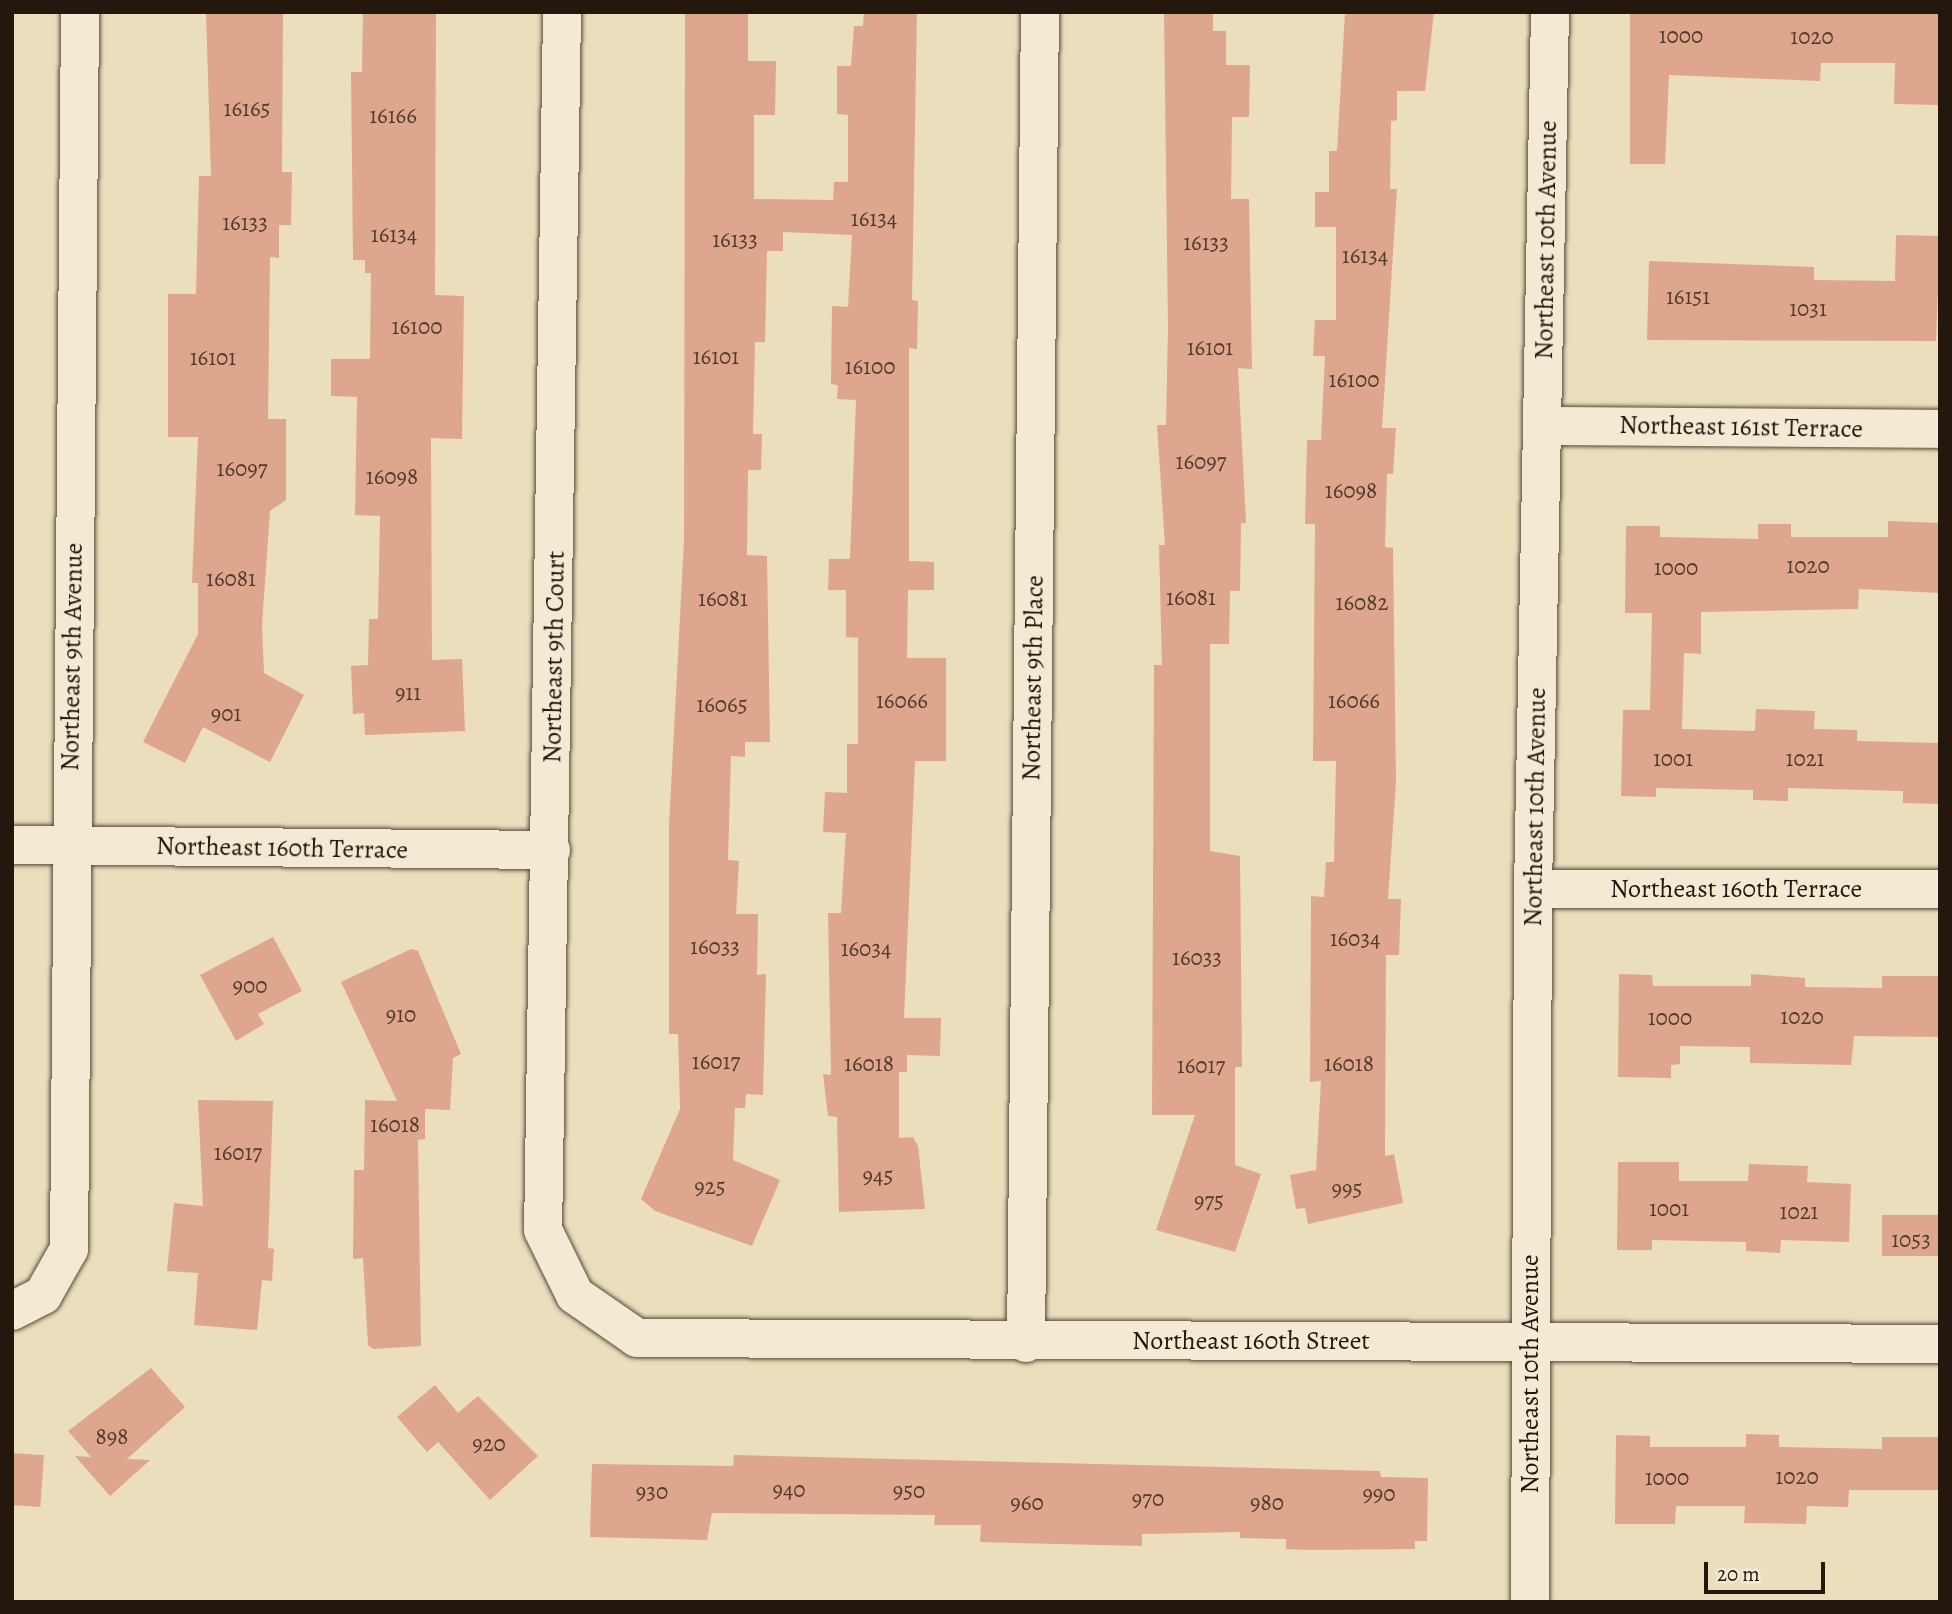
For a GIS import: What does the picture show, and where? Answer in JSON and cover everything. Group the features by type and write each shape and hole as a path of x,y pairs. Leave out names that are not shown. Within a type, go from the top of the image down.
{"street":[{"name":"Northeast 9th Avenue","path":"28,1303 69,1249 70,846 80,12"},
{"name":"Northeast 9th Court","path":"562,12 543,1230 575,1295"},
{"name":"Northeast 9th Place","path":"1026,1343 1040,12"},
{"name":"Northeast 10th Avenue","path":"1530,1602 1533,889 1550,12"},
{"name":"Northeast 161st Terrace","path":"1542,426 1940,429"},
{"name":"Northeast 160th Terrace","path":"12,845 551,850"},
{"name":"Northeast 160th Terrace","path":"1533,889 1940,889"},
{"name":"Northeast 160th Street","path":"575,1295 637,1338 1026,1343 1530,1339 1940,1343"}],"building":[{"path":"206,12 283,12 282,172 292,172 291,225 279,225 279,258 270,257 268,419 286,419 286,500 270,511 262,625 264,673 304,695 270,762 203,727 185,763 143,742 198,634 198,583 192,583 198,437 168,437 168,294 196,294 199,176 211,176"},
{"path":"363,12 436,12 435,295 464,296 462,439 431,438 432,660 462,659 465,731 365,735 364,713 353,714 351,666 368,665 369,619 378,619 380,516 355,515 357,397 331,396 331,359 370,359 371,273 365,273 365,260 353,260 351,72 362,72"},
{"path":"685,12 748,12 748,61 776,61 775,115 754,115 754,199 833,200 834,182 848,182 848,115 837,114 837,66 851,66 854,26 863,26 864,12 917,12 912,300 918,301 917,349 909,348 909,561 934,562 934,590 908,590 907,658 946,658 946,761 915,761 904,1018 941,1018 940,1056 907,1055 907,1072 899,1072 899,1138 913,1137 918,1146 925,1209 839,1212 837,1117 828,1116 823,1074 831,1075 828,913 841,913 846,833 823,832 825,792 847,793 847,744 858,744 858,638 846,637 846,590 828,590 829,559 850,559 856,400 837,399 838,385 831,384 832,306 848,307 852,235 783,232 783,251 767,251 765,342 755,342 753,434 762,434 761,470 748,470 747,555 767,556 770,742 745,742 745,757 731,756 728,860 739,861 736,914 758,914 757,975 766,974 763,1095 746,1094 745,1108 735,1108 733,1160 780,1180 752,1246 655,1211 641,1199 680,1109 678,1034 669,1034 669,825 684,541"},
{"path":"1164,12 1213,12 1213,31 1226,31 1226,65 1250,65 1249,117 1232,117 1231,199 1249,199 1252,369 1238,368 1246,523 1241,523 1240,591 1230,591 1229,644 1210,644 1210,851 1240,856 1242,1067 1235,1067 1235,1165 1261,1174 1235,1252 1156,1230 1195,1115 1152,1115 1154,665 1162,665 1159,545 1165,545 1157,425 1166,425 1168,328"},
{"path":"1345,12 1434,12 1425,91 1397,91 1397,120 1391,121 1390,189 1397,189 1382,428 1396,428 1393,474 1387,474 1385,547 1393,548 1396,782 1388,899 1401,899 1399,955 1386,955 1385,1156 1394,1154 1403,1203 1308,1224 1305,1208 1296,1209 1290,1175 1316,1170 1321,1081 1310,1082 1311,896 1324,897 1326,862 1334,862 1336,761 1313,761 1315,524 1305,524 1307,440 1321,440 1325,356 1313,356 1315,320 1336,320 1336,227 1315,227 1315,192 1329,192 1329,151 1337,151"},
{"path":"1630,12 1940,12 1940,105 1894,104 1895,63 1821,63 1820,81 1669,75 1665,164 1630,164"},
{"path":"1896,235 1940,236 1936,341 1647,340 1649,261 1814,267 1814,280 1895,281"},
{"path":"1888,521 1940,523 1940,593 1859,589 1858,609 1701,612 1701,654 1684,653 1682,729 1755,731 1756,709 1815,711 1814,729 1857,730 1857,741 1940,743 1940,804 1903,803 1903,791 1788,788 1788,801 1753,800 1753,790 1656,788 1656,797 1621,796 1623,710 1650,710 1652,613 1625,613 1626,526 1660,526 1660,537 1758,539 1758,524 1791,524 1791,537 1888,537"},
{"path":"273,937 302,991 258,1014 264,1024 236,1041 200,975"},
{"path":"411,949 418,951 461,1054 453,1058 450,1110 425,1109 425,1139 418,1140 421,1346 373,1349 368,1345 363,1258 353,1259 354,1170 364,1170 365,1100 397,1101 341,982"},
{"path":"1619,974 1652,975 1653,986 1751,986 1751,974 1805,978 1805,987 1882,988 1882,976 1940,976 1940,1037 1854,1036 1851,1065 1750,1063 1750,1047 1680,1046 1680,1064 1671,1065 1671,1078 1618,1077"},
{"path":"198,1100 273,1101 268,1248 274,1249 272,1281 262,1280 257,1330 194,1325 198,1273 167,1271 174,1203 203,1206"},
{"path":"1618,1162 1679,1162 1679,1181 1748,1181 1749,1164 1808,1166 1807,1182 1851,1184 1849,1242 1781,1240 1780,1253 1746,1251 1746,1242 1652,1240 1652,1250 1617,1250"},
{"path":"1882,1215 1940,1215 1940,1256 1882,1256"},
{"path":"151,1368 185,1407 127,1459 150,1460 110,1496 75,1456 91,1457 68,1431"},
{"path":"435,1385 458,1413 478,1396 538,1456 490,1500 438,1442 427,1452 397,1417"},
{"path":"1746,1434 1779,1435 1779,1447 1882,1449 1882,1437 1940,1437 1940,1490 1849,1490 1848,1507 1807,1506 1806,1524 1744,1523 1745,1506 1676,1506 1675,1524 1615,1524 1616,1435 1650,1436 1650,1447 1746,1447"},
{"path":"12,1453 44,1455 40,1507 12,1505"},
{"path":"734,1455 1380,1471 1381,1477 1428,1478 1427,1541 1415,1541 1415,1549 1286,1549 1286,1539 1240,1538 1240,1532 1142,1534 1142,1546 980,1542 981,1525 934,1525 935,1515 712,1513 707,1540 590,1537 592,1464 733,1466"}]}
